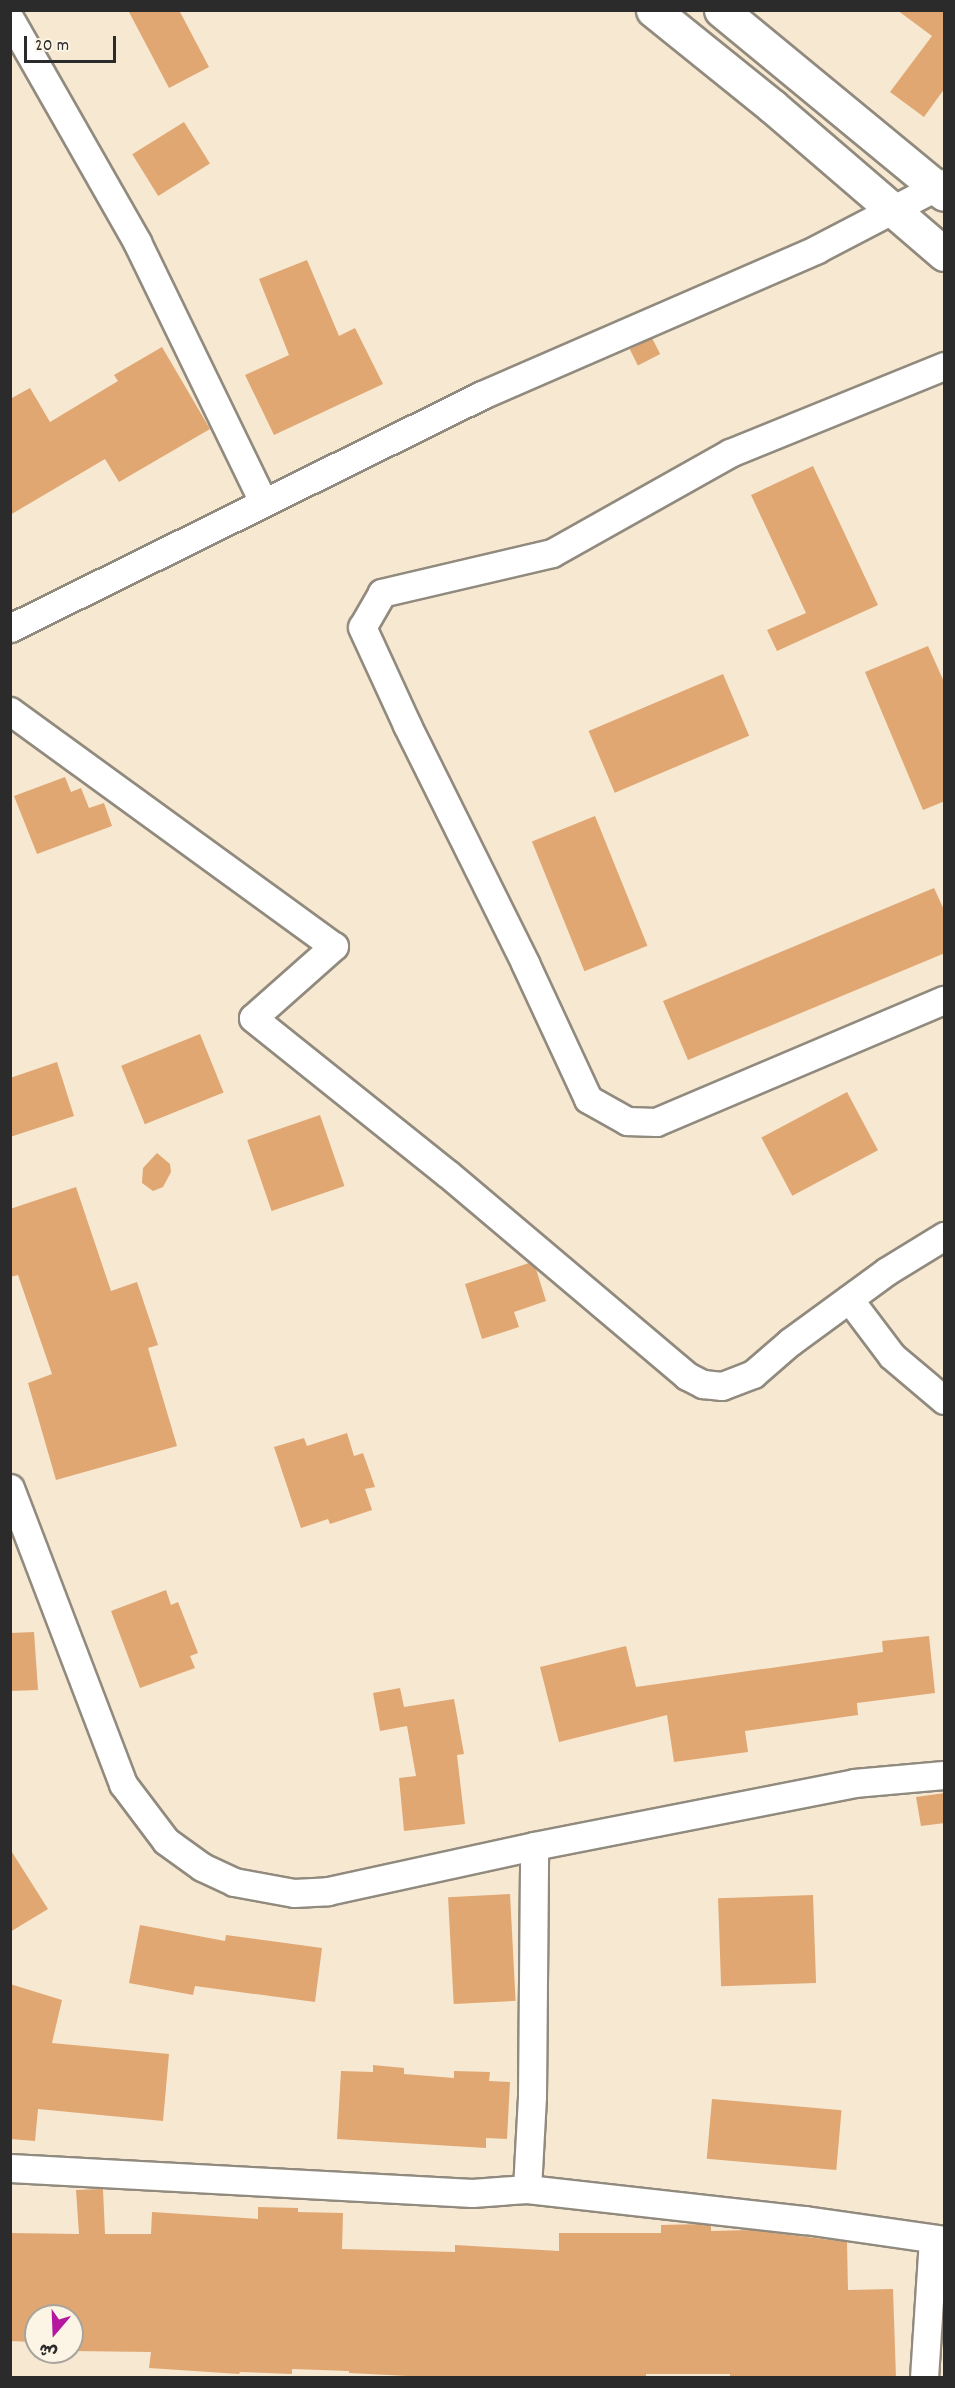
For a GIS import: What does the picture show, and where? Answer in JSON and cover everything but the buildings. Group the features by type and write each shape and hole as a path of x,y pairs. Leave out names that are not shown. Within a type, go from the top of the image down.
{"street":[{"path":"653,10 772,106 892,212 945,254"},
{"path":"10,628 482,395 817,249 941,187 721,10"},
{"path":"10,19 137,242 263,502"},
{"path":"945,366 729,453 552,553 382,593 362,627 407,725 525,963 588,1099 627,1120 656,1122 945,1000"},
{"path":"10,711 334,946 253,1018 448,1174 687,1376 703,1384 722,1386 735,1383 753,1374 790,1342 887,1271 945,1236"},
{"path":"849,1299 892,1356 945,1400"},
{"path":"10,1488 123,1785 166,1841 202,1867 234,1882 294,1893 328,1892 534,1846 854,1783 945,1775"},
{"path":"527,2189 532,2096 534,1846"},
{"path":"10,2168 471,2193 527,2189 805,2220 939,2240 924,2378"}]}
